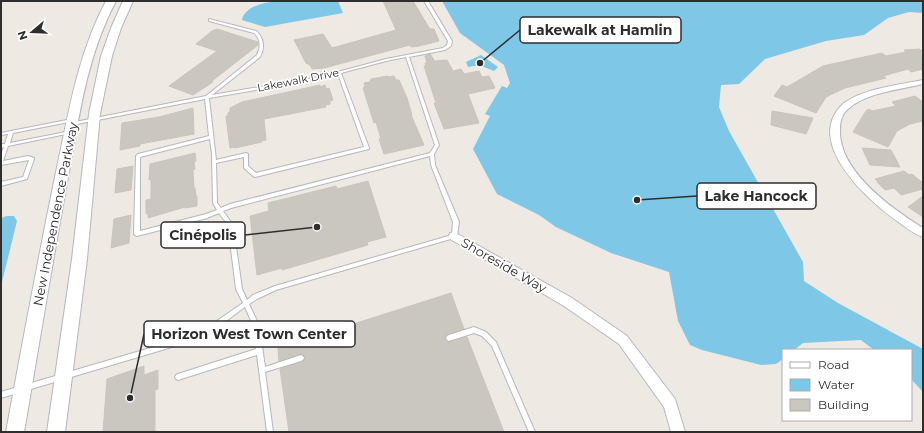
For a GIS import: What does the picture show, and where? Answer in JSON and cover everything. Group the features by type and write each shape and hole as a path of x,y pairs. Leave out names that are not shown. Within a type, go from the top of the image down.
{"street":[{"name":"New Independence Parkway","path":"15,432 51,230 83,70 90,46 111,1"},
{"name":"New Independence Parkway","path":"56,432 82,236 94,119 109,44 128,1"},
{"path":"923,82 854,101 841,112 837,118 834,130 835,140 840,155 854,176 872,195 895,214 923,233"},
{"name":"Shoreside Way","path":"454,236 568,302 623,340 670,404 678,432"}],"lane":[{"name":"Lakewalk Drive","path":"72,125 94,119 207,97 310,80 407,56 444,49 450,44 449,38 426,1"},
{"path":"210,20 255,32 260,36 262,47 259,56 207,97 215,162 214,199 216,207 227,218 230,225 237,282 256,325 270,432"},
{"name":"Shoreside Way","path":"407,56 437,146 432,154 433,165 456,222 454,236"},
{"path":"215,162 246,155 246,167 254,175 367,148 339,72"},
{"path":"1,134 72,125"},
{"path":"1,146 72,125"},
{"path":"1,184 25,178 32,159 28,158 1,162 11,133"},
{"path":"212,137 138,156 137,234 207,216 230,206 432,154"},
{"path":"1,395 192,338 213,328 255,297 282,286 454,236"},
{"path":"449,338 474,330 484,334 494,344 532,432"},
{"path":"178,377 260,351"},
{"path":"263,370 301,358"}],"water":[{"path":"276,1 338,1 343,13 265,27 242,20 247,11 251,8"},
{"path":"442,1 923,1 923,13 909,12 888,18 864,35 826,41 765,59 739,84 721,85 719,107 729,131 803,262 804,281 838,303 923,349 923,392 912,380 912,349 873,349 861,340 803,343 795,349 782,349 782,360 776,364 761,365 702,350 690,345 678,321 669,272 611,253 556,227 539,215 497,194 473,149 490,116 485,114 502,86 507,88 510,83 504,65 460,33"},
{"path":"481,55 498,67 494,71 479,65 468,67 466,62"},
{"path":"14,216 17,221 1,286 1,218"}],"building":[{"path":"383,1 413,1 430,29 434,29 439,41 419,46 411,47 410,45 324,68 312,69 310,65 306,63 294,40 323,34 332,48 396,30"},
{"path":"217,29 258,42 258,45 212,81 213,82 193,95 169,86 217,51 196,44 212,31"},
{"path":"920,49 923,52 923,69 911,72 908,69 883,76 886,78 845,88 826,97 816,113 774,96 782,85 787,87 823,66 882,53 886,56 906,52 904,50"},
{"path":"430,54 435,61 447,60 453,71 461,69 464,74 479,71 482,77 489,76 495,88 468,94 479,123 444,129 434,103 436,103 424,66 426,66 425,63 427,63 425,56"},
{"path":"394,76 396,80 399,80 407,98 411,115 424,145 384,154 379,139 381,139 376,122 374,123 363,88 365,86 364,83 370,82 371,79"},
{"path":"320,85 320,87 325,85 326,89 329,88 333,100 330,101 330,104 325,105 326,107 264,119 266,140 230,148 226,116 228,116 228,113 230,112 230,108 242,102"},
{"path":"915,96 923,102 923,121 910,124 897,131 888,147 853,132 866,111 869,109 872,111 896,106 892,102"},
{"path":"193,108 194,134 140,144 140,146 120,150 122,123 159,117"},
{"path":"772,111 813,118 806,134 771,125"},
{"path":"862,148 891,150 900,167 870,165"},
{"path":"195,153 196,161 194,162 195,169 193,170 197,206 185,207 148,218 148,213 146,214 146,200 151,199 151,179 149,180 150,164"},
{"path":"133,166 131,190 115,193 117,169"},
{"path":"904,171 909,175 912,174 923,183 923,189 901,195 894,188 885,190 875,179"},
{"path":"368,181 386,237 367,242 368,245 282,270 282,268 257,275 250,216 269,211 268,203 336,186 337,189"},
{"path":"923,196 923,217 908,207"},
{"path":"131,215 129,243 111,248 114,219"},
{"path":"451,293 464,329 446,335 445,339 449,342 467,337 504,432 289,432 280,369 302,362 305,357 301,354 279,361 278,348"},
{"path":"144,366 144,375 158,370 158,389 155,390 155,432 103,432 107,379"}],"place":[{"name":"Lakewalk at Hamlin","path":"480,63"},
{"name":"Lake Hancock","path":"637,200"},
{"name":"Cinépolis","path":"317,227"},
{"name":"Horizon West Town Center","path":"130,398"}]}
